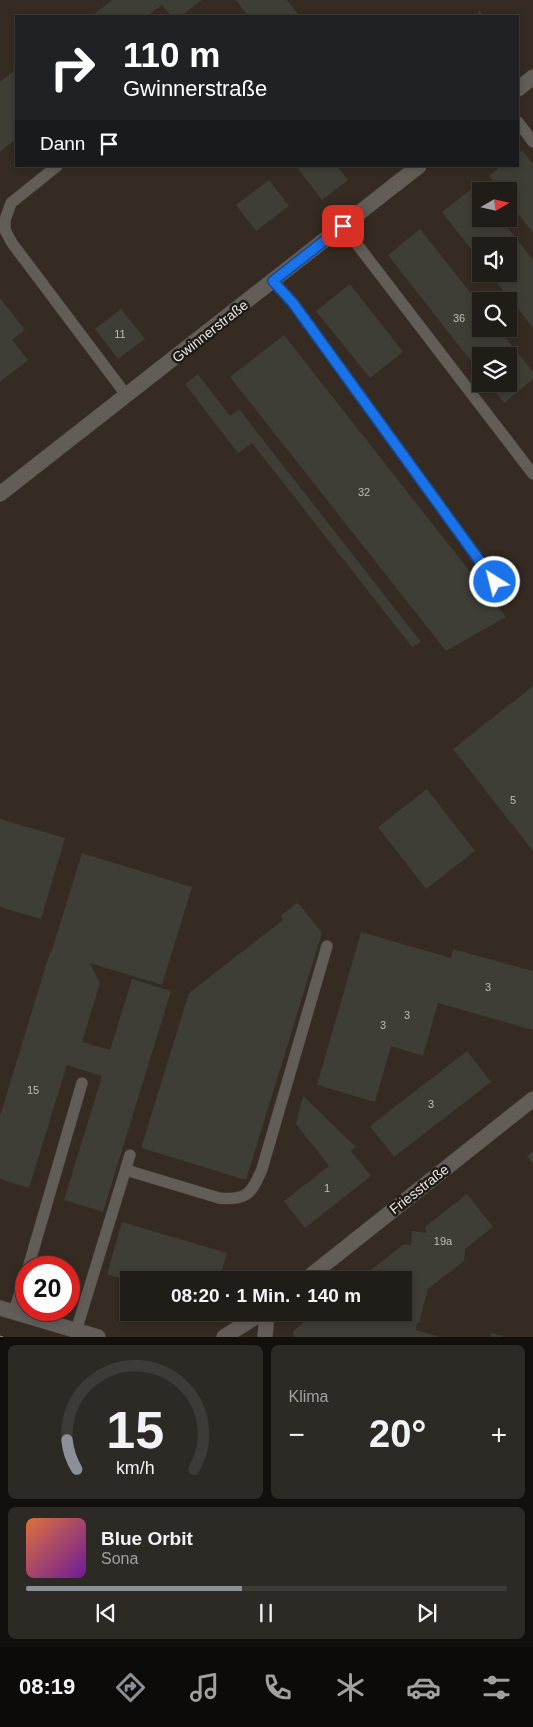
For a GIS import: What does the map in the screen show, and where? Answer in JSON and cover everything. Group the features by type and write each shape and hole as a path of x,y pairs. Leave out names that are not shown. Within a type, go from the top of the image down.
{"street":[{"path":"519,88 533,77"},
{"name":"Gwinnerstraße","path":"0,494 418,167"},
{"name":"Friesstraße","path":"315,1271 533,1099"},
{"path":"7,1310 98,1337"},
{"path":"224,1337 249,1321"},
{"path":"265,1337 266,1321"}],"lane":[{"path":"519,123 533,142"},
{"path":"56,167 11,203 4,220 6,230 12,243 127,396"},
{"path":"343,226 533,474"},
{"path":"273,281 293,303 495,582"},
{"path":"126,1170 220,1198 231,1199 248,1194 255,1186 262,1170 327,946"},
{"path":"32,1256 82,1083"},
{"path":"76,1330 130,1155"},
{"path":"7,1310 15,1294"}],"shaded area":[{"path":"0,0 533,0 533,1337 0,1337"}],"building":[{"path":"112,0 202,0 182,15 170,15 162,5 148,15 93,15"},
{"path":"236,0 287,0 299,15 247,15"},
{"path":"480,11 483,15 475,15"},
{"path":"15,70 15,140 0,152 0,82"},
{"path":"522,150 533,164 533,233 518,214 518,182 494,182 489,176 500,167 519,167 519,152"},
{"path":"300,167 338,167 348,180 322,200 298,169"},
{"path":"269,180 289,206 256,231 236,205"},
{"path":"472,188 472,228 508,228 515,237 472,237 472,250 442,212"},
{"path":"420,229 472,295 472,337 505,337 513,347 472,347 472,362 388,255"},
{"path":"517,240 533,260 533,328 517,308 517,292 504,292 496,282 517,282"},
{"path":"350,284 403,352 370,378 316,311"},
{"path":"0,298 25,330 12,340 28,360 0,382"},
{"path":"121,309 145,339 118,359 95,329"},
{"path":"284,335 506,617 446,651 230,377"},
{"path":"517,352 533,372 533,379 504,403 495,392 517,392"},
{"path":"198,374 230,416 239,409 421,642 412,647 252,443 238,453 185,384"},
{"path":"533,686 533,851 453,749"},
{"path":"427,789 475,851 426,889 378,827"},
{"path":"0,819 65,838 41,919 0,907"},
{"path":"82,853 192,887 162,985 90,963 100,983 82,1042 110,1050 132,979 171,991 103,1212 64,1200 102,1076 67,1065 29,1188 0,1179 0,1116"},
{"path":"296,903 300,905 322,933 246,1180 141,1148 189,993 283,920 281,916"},
{"path":"361,932 451,958 453,949 533,971 533,1030 438,1003 423,1056 391,1046 375,1102 317,1085"},
{"path":"467,1051 491,1082 394,1157 370,1126"},
{"path":"303,1096 356,1147 351,1151 371,1176 305,1228 284,1201 329,1166 296,1124"},
{"path":"533,1151 533,1164 527,1156"},
{"path":"467,1194 493,1227 465,1249 464,1261 428,1289 416,1330 440,1337 294,1337 293,1331 305,1321 412,1321 412,1271 370,1271 404,1244 411,1245 412,1231 426,1233 426,1226"},
{"path":"122,1222 227,1253 222,1271 120,1271 120,1278 107,1274"},
{"path":"491,1333 503,1336 503,1337 490,1337"}],"route":[{"path":"343,226 273,281 293,303 495,582"}]}
